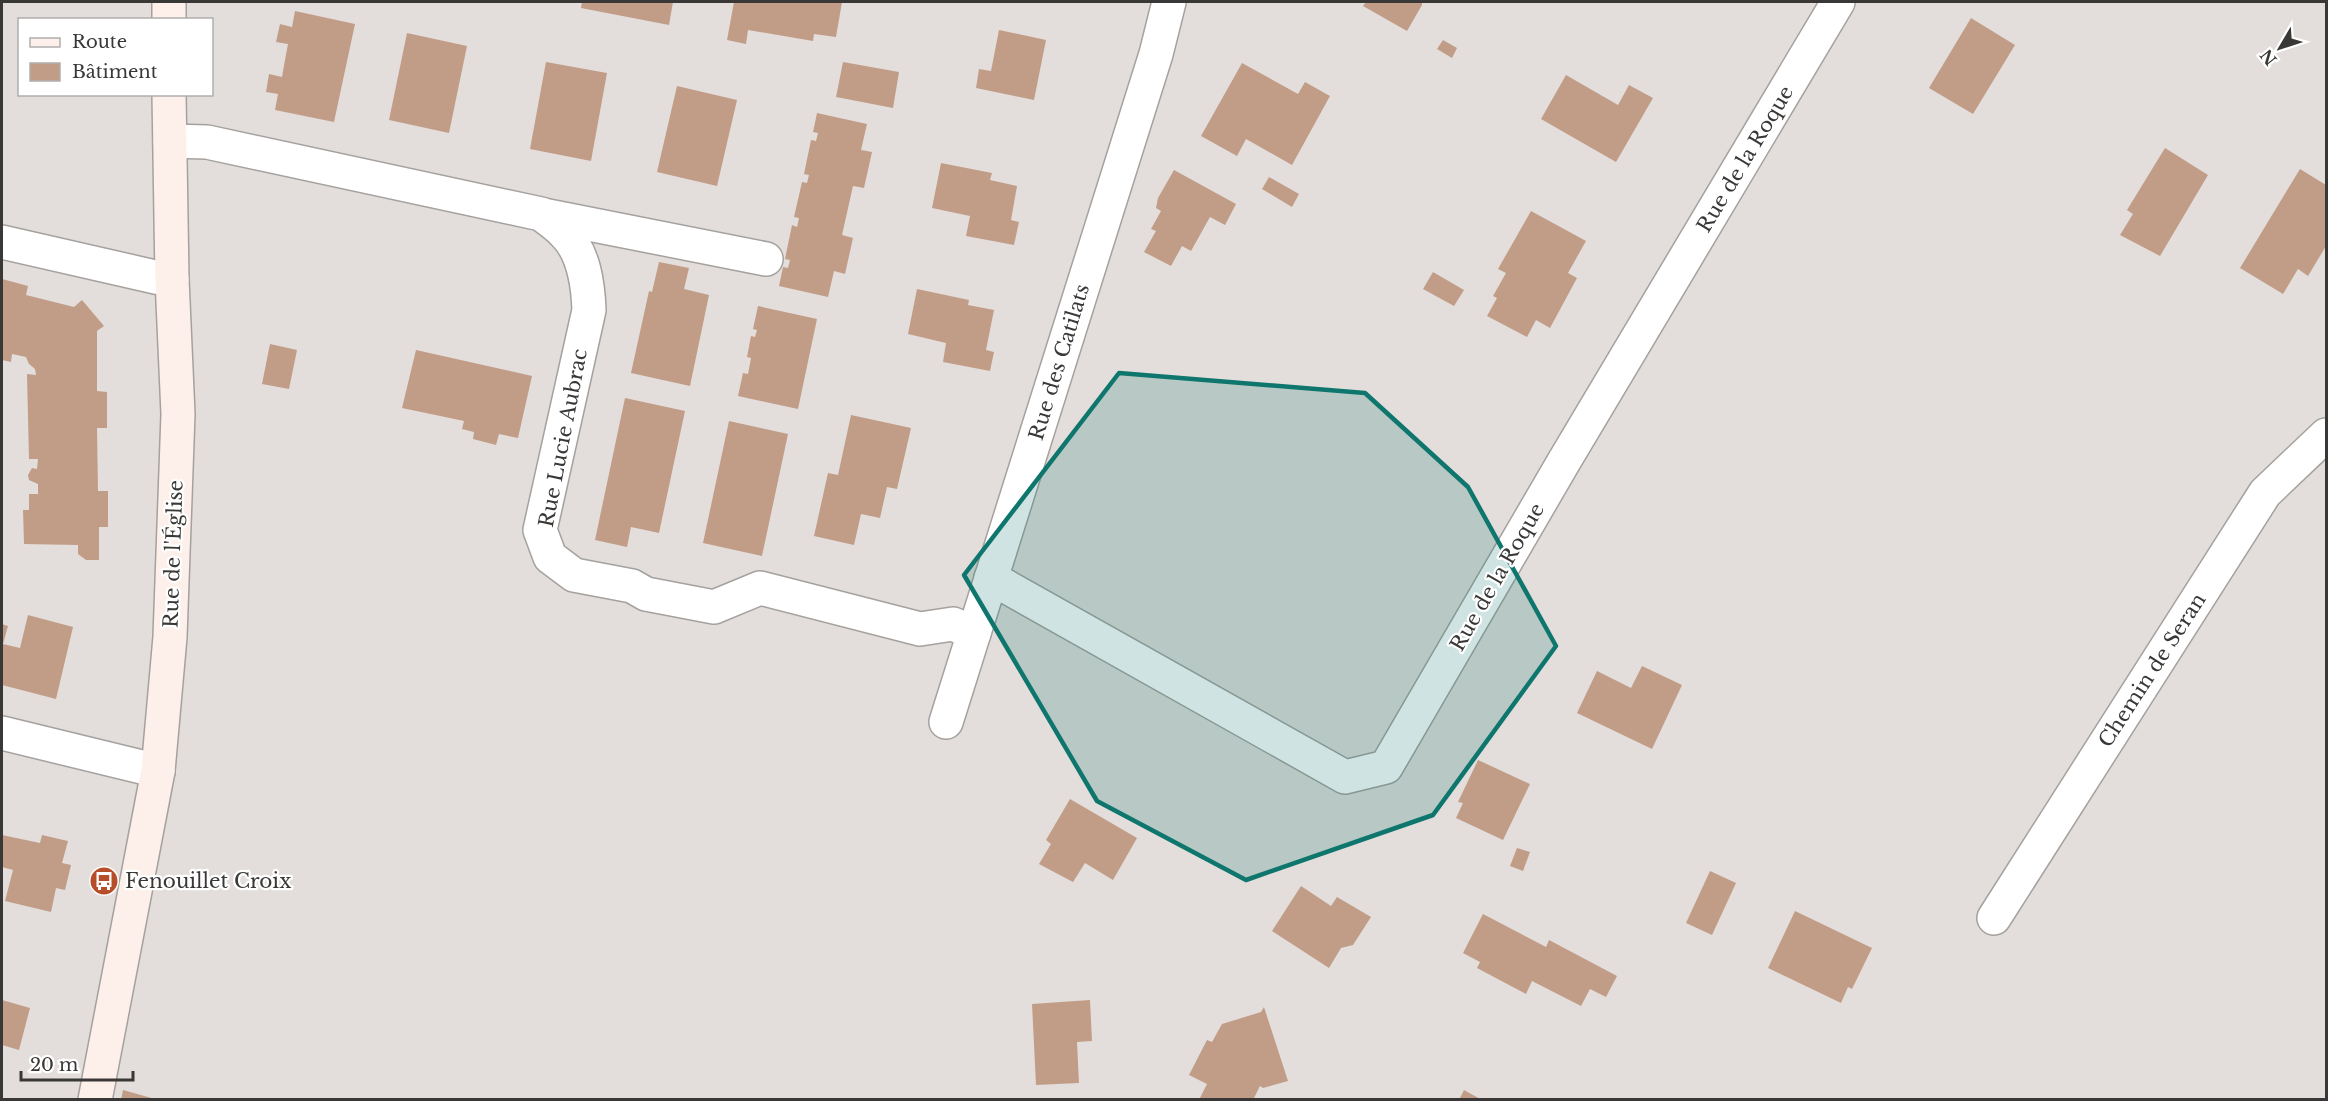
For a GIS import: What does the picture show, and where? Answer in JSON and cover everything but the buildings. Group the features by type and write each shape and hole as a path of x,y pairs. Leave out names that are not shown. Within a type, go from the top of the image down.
{"main road":[{"path":"169,2 169,18"},
{"name":"Rue de l'Église","path":"95,1100 158,771 170,637 177,426 169,96"},
{"name":"Rue de l'Église","path":"78,1100 111,1008"}],"street":[{"name":"Rue des Catilats","path":"946,722 1156,54 1169,2"},
{"name":"Rue de la Roque","path":"991,578 1345,777 1386,767 1563,463 1838,2"},
{"name":"Rue Lucie Aubrac","path":"170,141 207,142 542,214 766,259"},
{"name":"Rue Lucie Aubrac","path":"542,214 566,234 582,262 588,284 589,310 540,530 550,557 574,575 632,586 646,594 714,607 760,588 920,628 953,624 974,633"},
{"path":"2,242 172,279"},
{"name":"Chemin de Seran","path":"1994,918 2265,493 2326,435"},
{"path":"2,733 158,771"}],"highlighted area":[{"path":"1119,373 1365,393 1468,487 1556,646 1433,815 1246,880 1097,801 964,575"}],"place":[{"name":"Fenouillet Croix","path":"104,881"}]}
